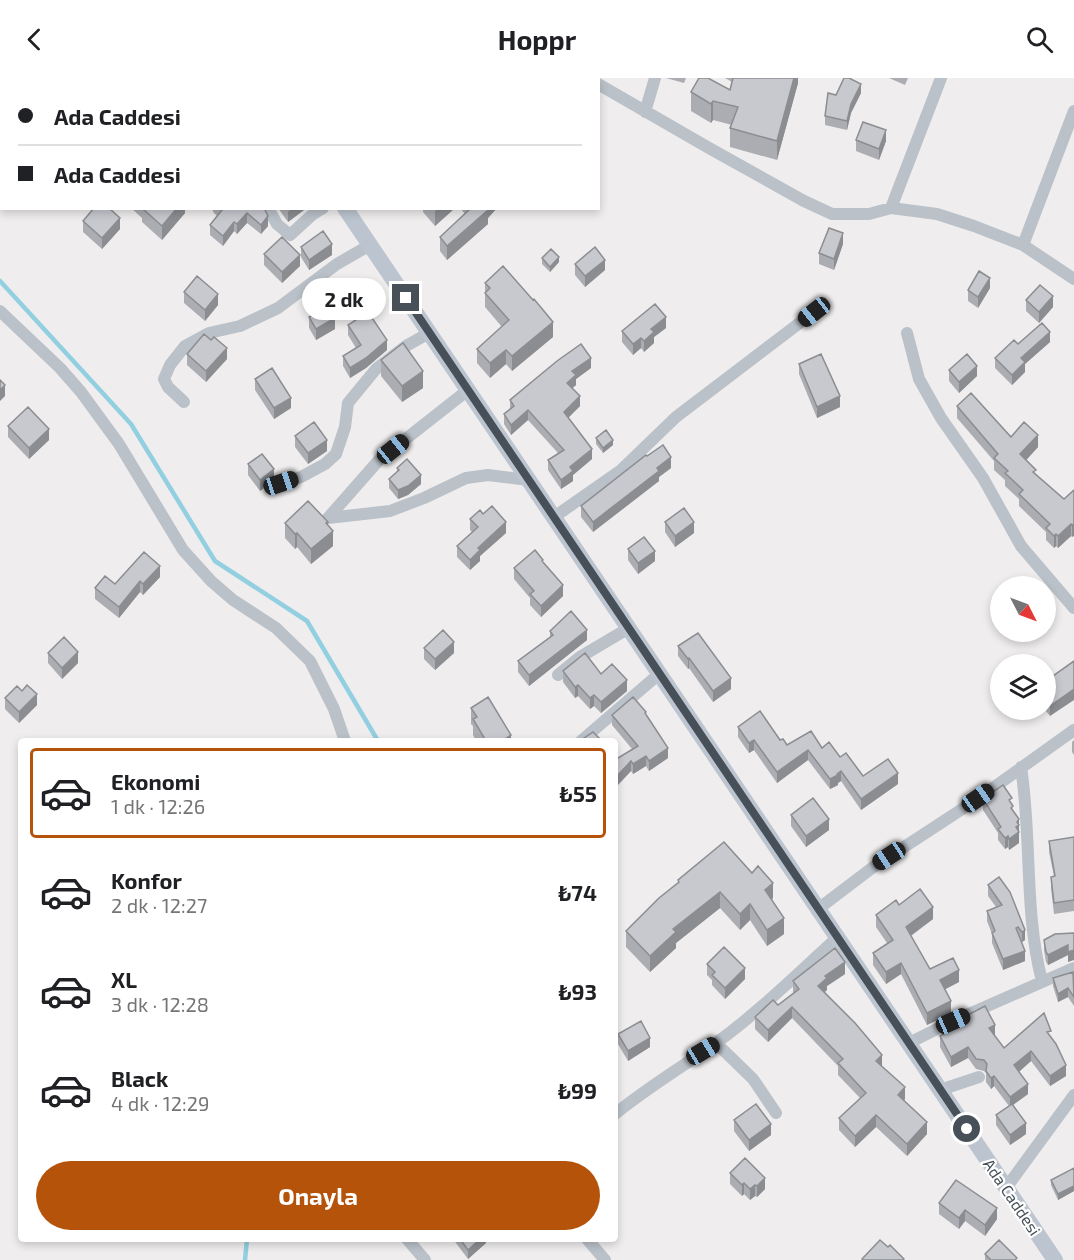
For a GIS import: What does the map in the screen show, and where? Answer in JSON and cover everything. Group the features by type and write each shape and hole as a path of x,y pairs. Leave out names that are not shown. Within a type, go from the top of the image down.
{"main road":[{"name":"Ada Caddesi","path":"346,210 1053,1259"}],"street":[{"path":"645,112 655,78"},
{"path":"891,208 941,78"},
{"path":"600,85 804,201 832,214 869,214 891,208 937,214 1023,245 1074,279"},
{"path":"1023,245 1074,111"},
{"path":"269,210 277,224 290,235 320,210"},
{"path":"184,402 164,380 170,365 185,346 209,333 240,326 278,308 338,264 370,244"},
{"path":"0,311 60,368 81,392 130,462 183,550 211,581 233,600 276,627 310,661 334,709 344,738"},
{"path":"554,518 620,471 676,417 814,312"},
{"path":"281,483 301,477 325,464 336,454 345,427 348,403 375,369 406,346 429,333"},
{"path":"907,333 919,379 941,418 983,478 1021,546 1074,608"},
{"path":"468,390 380,460 328,518 390,511 466,478 488,475 529,480"},
{"path":"558,675 580,657 628,628"},
{"path":"584,738 659,674"},
{"path":"818,909 872,868 1074,730"},
{"path":"1021,767 1026,801 1026,843 1035,954 1042,981"},
{"path":"618,1112 639,1094 716,1043 766,1002 837,938"},
{"path":"909,1043 1074,968"},
{"path":"716,1043 753,1079 776,1113"},
{"path":"940,1090 979,1077"},
{"path":"1006,1188 1074,1095"},
{"path":"412,1242 425,1260"},
{"path":"589,1242 604,1260"}],"building":[{"path":"699,78 708,78 730,90 733,78 794,78 777,141 730,128 738,107 713,101 711,104 691,92"},
{"path":"844,78 861,84 851,104 847,121 825,116 828,93 836,95"},
{"path":"863,122 886,130 879,149 856,140"},
{"path":"92,210 111,210 120,218 102,238 83,221"},
{"path":"144,210 175,210 162,226"},
{"path":"222,210 265,210 268,216 261,225 247,213 237,224 234,222 223,236 210,225"},
{"path":"469,210 488,210 447,246 440,237"},
{"path":"829,228 843,233 834,259 819,253"},
{"path":"323,231 332,244 309,260 301,247"},
{"path":"282,237 300,255 282,272 264,254"},
{"path":"595,247 605,260 585,276 575,264"},
{"path":"551,249 559,257 550,267 542,258"},
{"path":"503,266 553,322 512,356 506,350 490,363 477,349 509,320 485,293 490,288 485,283"},
{"path":"979,271 990,278 978,297 968,290"},
{"path":"197,276 218,294 205,310 184,292"},
{"path":"1040,285 1053,296 1039,312 1026,300"},
{"path":"655,304 666,317 651,329 654,332 644,341 641,338 633,344 622,331"},
{"path":"328,306 335,318 316,329 309,317"},
{"path":"368,312 387,340 350,368 343,356 361,345 348,325"},
{"path":"1042,323 1050,332 1021,358 1025,362 1012,375 995,358 1014,340 1018,344"},
{"path":"204,334 211,340 214,337 227,348 206,371 187,354"},
{"path":"403,343 423,371 402,386 381,360"},
{"path":"581,344 591,358 572,371 576,375 567,383 580,396 564,412 592,449 570,467 573,471 561,480 548,460 564,450 528,410 511,425 504,414 514,406 510,400"},
{"path":"821,354 840,396 817,407 799,364"},
{"path":"967,354 977,366 959,382 949,370"},
{"path":"272,368 291,398 274,408 255,379"},
{"path":"0,380 5,385 0,390"},
{"path":"971,393 1011,437 1024,422 1038,435 1020,454 1036,470 1033,472 1064,499 1074,490 1074,524 1058,536 1056,534 1054,536 1046,528 1050,524 1019,494 1023,490 1005,473 1008,471 994,458 998,454 957,406"},
{"path":"28,407 49,429 29,448 8,426"},
{"path":"314,422 327,440 308,453 295,436"},
{"path":"606,430 613,440 603,448 596,438"},
{"path":"663,445 671,457 657,468 659,471 593,522 581,506 646,455"},
{"path":"262,454 274,469 260,480 248,464"},
{"path":"407,459 421,475 408,486 398,490 389,479"},
{"path":"308,501 328,522 326,523 333,531 311,549 285,523"},
{"path":"492,506 506,522 478,548 480,550 470,560 457,546 478,527 470,519 480,510 483,514"},
{"path":"684,508 694,522 675,536 665,522"},
{"path":"644,537 655,551 638,563 628,549"},
{"path":"535,550 563,585 541,606 530,594 534,591 514,568"},
{"path":"144,552 160,566 143,584 140,581 119,607 95,588 105,576 115,584"},
{"path":"571,611 587,630 529,675 518,661 553,635 550,631"},
{"path":"443,630 454,642 435,659 424,648"},
{"path":"698,633 731,678 713,691 678,646"},
{"path":"64,637 78,652 62,668 48,653"},
{"path":"585,653 601,674 612,664 627,680 601,702 594,695 590,698 578,685 575,687 563,671"},
{"path":"1074,661 1074,689 1056,702 1056,674"},
{"path":"27,685 37,694 19,712 5,698 17,686 22,691"},
{"path":"488,697 511,735 506,738 484,738 473,719 477,717 471,708"},
{"path":"633,697 646,712 668,748 649,761 646,756 633,764 631,761 618,775 618,758 638,746 612,715"},
{"path":"760,711 780,740 783,739 787,745 811,731 822,748 829,742 840,757 846,753 863,776 888,759 898,773 861,799 841,771 830,779 808,750 777,772 754,740 749,743 738,727"},
{"path":"593,732 599,738 584,738"},
{"path":"1003,785 1012,798 1009,800 1013,806 1011,808 1019,819 1017,822 1019,825 1016,827 1019,832 1009,839 1008,836 1005,838 998,829 1001,827 983,799"},
{"path":"813,798 829,819 806,836 791,815"},
{"path":"1074,837 1074,900 1054,903 1051,877 1055,876 1049,841"},
{"path":"724,842 752,873 758,866 773,883 765,890 784,918 767,930 750,904 740,914 720,892 673,929 676,932 650,956 626,931 659,898 679,882 678,880"},
{"path":"999,877 1010,892 1025,930 1022,932 1018,927 1016,928 1025,951 1003,959 992,933 995,931 987,911 1002,905 988,885"},
{"path":"920,889 933,907 906,927 930,969 953,958 959,970 940,980 951,1001 927,1013 901,963 886,972 873,953 893,940 876,915 896,900 899,905"},
{"path":"1074,933 1074,950 1068,952 1068,945 1048,955 1044,940 1055,934"},
{"path":"724,947 745,968 725,988 712,975 715,972 707,964"},
{"path":"835,948 845,962 825,976 827,978 818,986 855,1023 882,1055 876,1061 905,1087 898,1095 927,1122 907,1144 876,1115 855,1136 839,1118 866,1093 838,1063 843,1059 792,1007 768,1030 755,1017 773,1000 778,1005 799,989 793,981"},
{"path":"1073,972 1074,997 1068,988 1058,994 1053,978"},
{"path":"985,1006 995,1025 989,1028 1004,1048 1044,1013 1051,1031 1047,1032 1056,1044 1066,1065 1050,1076 1031,1051 1014,1065 1028,1084 1010,1097 994,1076 991,1078 986,1071 987,1064 984,1060 976,1059 968,1047 951,1057 940,1036 967,1021 964,1017"},
{"path":"641,1021 650,1038 628,1051 618,1034"},
{"path":"756,1104 771,1124 749,1140 734,1120"},
{"path":"1012,1104 1026,1123 1010,1135 996,1115"},
{"path":"745,1158 765,1178 750,1189 744,1183 742,1185 730,1173"},
{"path":"1074,1168 1074,1186 1058,1194 1051,1180"},
{"path":"956,1180 997,1208 985,1225 965,1210 959,1218 939,1203"},
{"path":"880,1240 888,1247 890,1245 904,1259 863,1260"},
{"path":"999,1240 1017,1258 1015,1260 991,1260 985,1254"},
{"path":"462,1242 477,1242 468,1250"}],"waterway":[{"path":"0,281 131,424 215,561 307,621 376,738"},
{"path":"245,1260 247,1242"}],"route":[{"path":"406,298 967,1129"}]}
